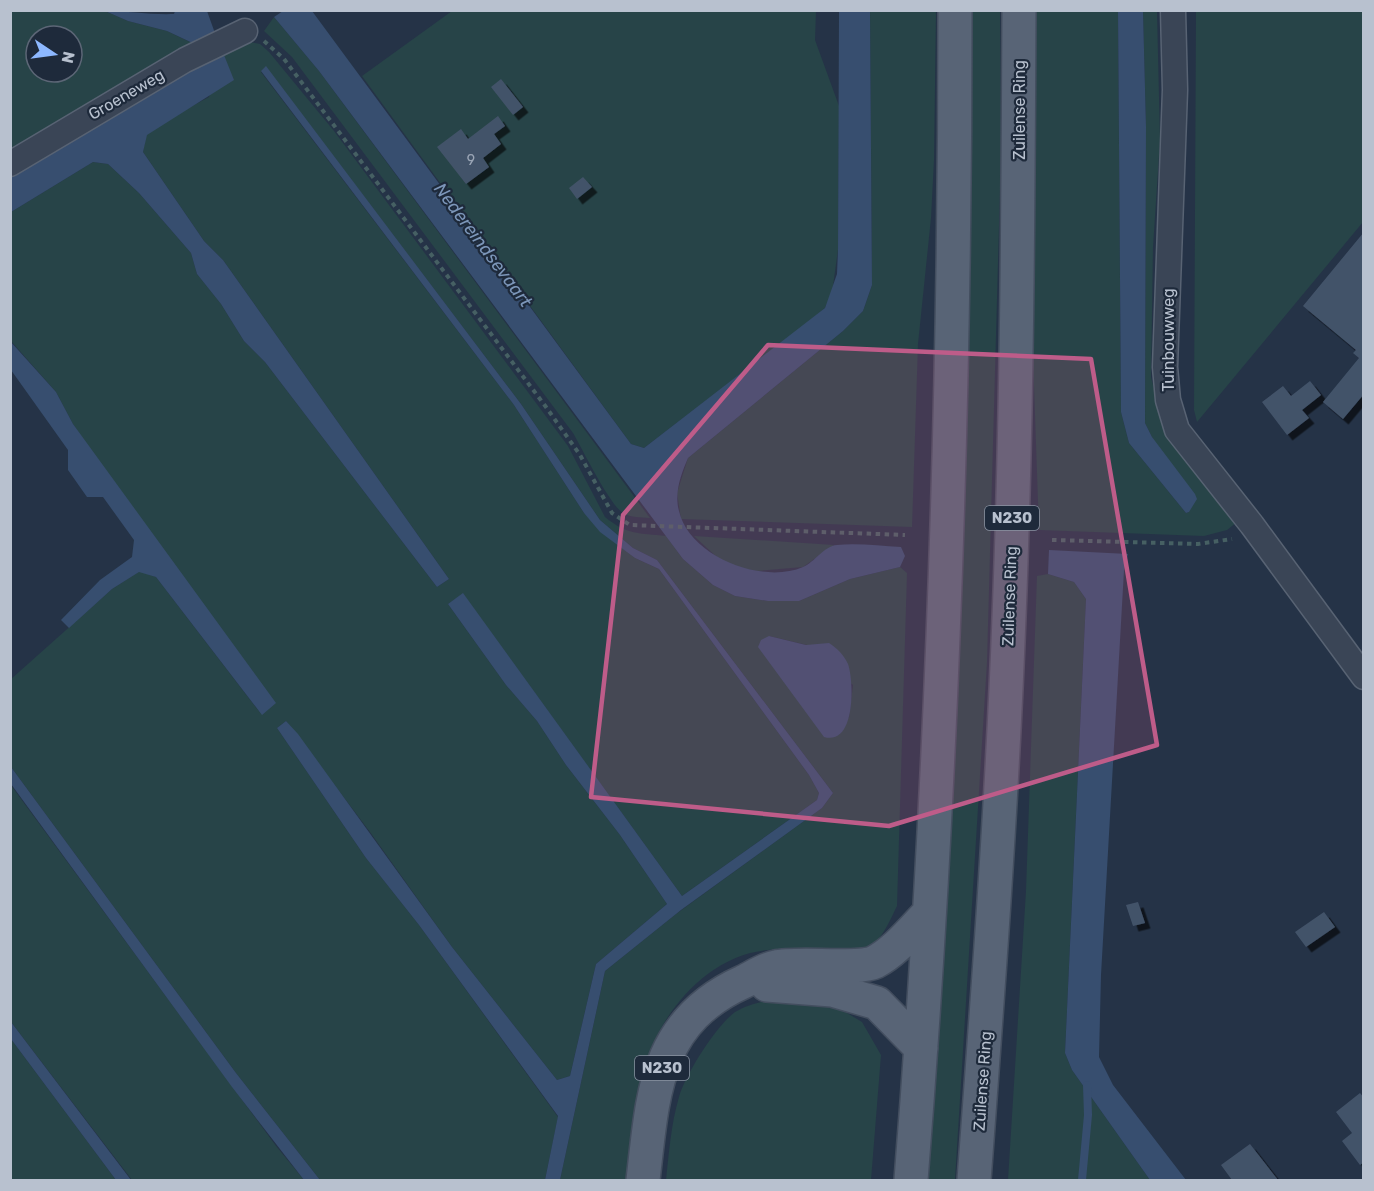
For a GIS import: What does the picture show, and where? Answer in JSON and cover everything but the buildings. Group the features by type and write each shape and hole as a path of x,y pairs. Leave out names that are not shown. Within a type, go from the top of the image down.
{"main road":[{"path":"911,1180 929,913 947,547 955,212 955,10"},
{"name":"Zuilense Ring","path":"974,1180 997,850 1009,618 1018,223 1019,10"},
{"name":"N230","path":"643,1180 655,1096 669,1048 686,1022 706,1003 735,985 775,967 873,963 888,953 929,913"},
{"path":"735,985 798,987 860,996 878,1003 889,1012 921,1048"}],"street":[{"name":"Tuinbouwweg","path":"1173,10 1175,90 1165,367 1168,400 1177,430 1252,525 1364,677"},
{"name":"Groeneweg","path":"10,164 120,97 245,31"}],"path":[{"path":"245,31 265,41 291,69 546,406 580,455 612,513 630,525 904,535"},
{"path":"1052,540 1208,544 1230,539 1252,525"}],"highlighted area":[{"path":"768,345 1091,359 1157,745 889,826 591,797 623,515"}],"green space":[{"path":"10,11 105,11 128,21 167,31 192,43 11,156"},
{"path":"452,11 816,11 815,40 839,106 838,250 832,293 825,308 810,321 644,448 631,444 362,76"},
{"path":"870,11 936,11 934,160 931,218 918,344 912,527 681,519 677,493 688,458 843,331 863,311 872,285"},
{"path":"965,11 1000,11 1001,153 987,662 955,1180 923,1180"},
{"path":"1034,11 1118,11 1121,412 1129,443 1186,513 1189,512 1145,423 1146,127 1143,11 1157,11 1160,140 1153,247 1151,377 1159,409 1237,522 1227,530 1204,536 1039,530 1029,241"},
{"path":"1196,11 1364,11 1363,222 1197,422 1194,410"},
{"path":"274,17 319,71 650,518 626,515 617,508 596,476 573,433 292,57 264,31"},
{"path":"250,42 260,44 334,131 568,446 605,517 627,530 666,536 683,559 713,585 735,596 768,601 799,601 850,579 900,567 907,573 897,906 880,937 872,944 860,949 834,953 768,950 748,953 712,971 696,983 682,998 659,1031 646,1064 639,1097 631,1180 560,1180 605,971 676,914 822,808 833,793 657,560 633,548 600,520 521,404 266,67 261,72 514,405 584,513 635,558 659,569 809,775 819,793 817,800 682,896 463,594 448,604 506,685 537,721 566,765 620,835 667,904 596,964 570,1076 557,1080 452,947 370,832 286,721 277,728 366,858 419,925 558,1117 545,1180 320,1180 236,1073 11,767 10,680 112,589 140,571 156,577 261,714 73,424 56,392 11,341 11,212 93,162 108,164 139,193 191,253 197,274 221,304 244,341 265,362 437,587 449,579 223,260 204,241 143,152 146,135 168,119 209,97 222,50","holes":["769,636 807,645 853,685 849,718"]},
{"path":"694,536 834,545 803,567 757,571 739,569 720,560"},
{"path":"1048,574 1074,582 1086,599 1065,1053 1072,1070 1150,1180 1008,1180 1026,891 1037,576"},
{"path":"10,784 276,1146 304,1180 132,1180 11,1022"},
{"path":"766,1001 827,1001 862,1022 881,1055 871,1180 666,1180 676,1107 682,1088 694,1064 719,1028 735,1012"},
{"path":"11,1039 116,1180 11,1180"}],"water":[{"path":"105,11 174,14 175,11 207,11 216,36 201,47 167,31 128,21"},
{"name":"Nedereindsevaart","path":"283,11 312,11 631,444 644,448 825,308 837,274 839,11 870,11 872,285 863,311 843,331 688,458 677,497 679,511 686,527 697,541 729,563 748,569 786,572 807,565 832,546 853,544 901,547 905,556 900,567 850,579 799,601 768,601 735,596 713,585 683,559 319,71 274,17"},
{"path":"1118,11 1143,11 1146,127 1145,423 1152,437 1195,494 1197,499 1186,513 1129,443 1121,412"},
{"path":"222,50 234,80 147,135 143,152 204,241 223,260 449,579 437,587 265,362 244,341 221,304 197,274 191,253 139,193 108,164 93,162 11,212 11,176"},
{"path":"266,66 521,404 600,520 633,548 657,560 833,793 822,808 681,910 605,971 560,1180 545,1180 558,1116 419,925 366,858 277,728 286,721 298,734 452,947 557,1080 570,1076 596,964 667,904 620,835 566,765 537,721 506,685 448,604 463,593 682,896 817,800 819,793 809,775 659,569 635,558 600,532 584,513 514,405 261,71"},
{"path":"10,341 56,392 73,424 276,703 262,715 156,577 139,572 112,589 69,628 61,620 100,580 132,557 134,540 103,497 87,497 68,470 68,450 11,370"},
{"path":"1049,550 1128,554 1124,570 1101,975 1099,1057 1113,1085 1186,1180 1150,1180 1072,1070 1065,1053 1086,599 1074,582 1048,574"},
{"path":"769,636 806,645 829,643 842,655 850,672 851,697 847,722 842,732 834,737 824,737 758,647 761,640"},
{"path":"11,767 236,1073 320,1180 304,1180 232,1087 11,784"},
{"path":"11,1022 131,1180 116,1180 11,1039"}],"waterway":[{"path":"1082,1180 1088,1115 1087,1085"}]}
